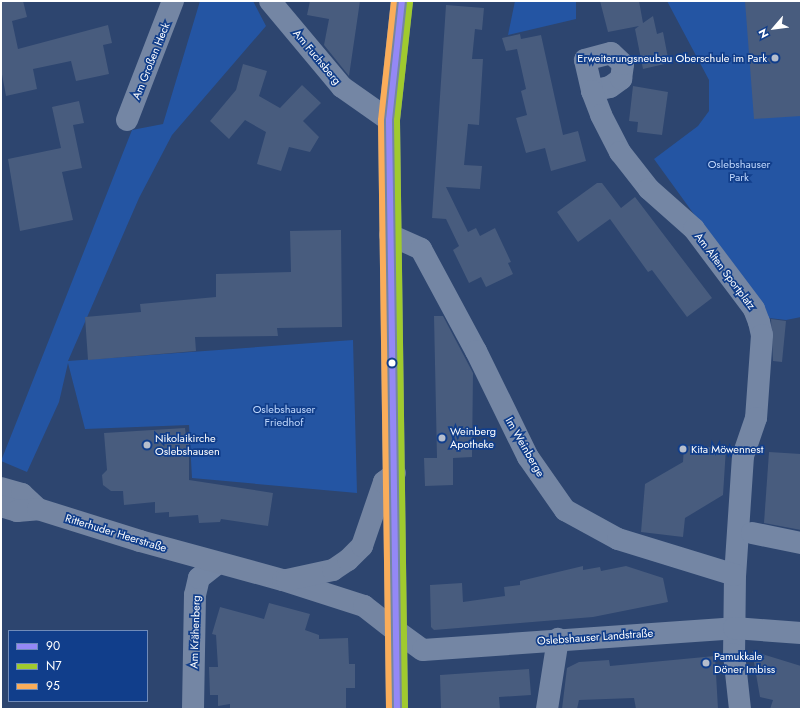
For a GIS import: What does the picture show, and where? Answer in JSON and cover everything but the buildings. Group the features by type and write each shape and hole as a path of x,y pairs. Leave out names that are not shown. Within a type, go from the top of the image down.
{"main road":[{"path":"396,709 395,473 389,120 402,1"},
{"path":"283,580 333,570 348,560 362,546 384,482 395,473"},
{"name":"Ritterhuder Heerstraße","path":"1,488 22,494 38,509"},
{"name":"Ritterhuder Heerstraße","path":"1,506 17,511 38,509 217,564 283,580 364,606 395,630"}],"street":[{"name":"Am Großen Heck","path":"127,120 173,1"},
{"name":"Am Fuchsberg","path":"270,1 342,87 389,120"},
{"name":"Am Alten Sportplatz","path":"592,91 620,152 649,189 694,229 754,309 759,322 762,335 756,418 743,456 735,575 734,628 740,709"},
{"name":"Im Weinberge","path":"390,235 421,249 476,350 528,457 565,510 618,539 735,575"},
{"path":"752,533 801,543"},
{"name":"Am Krähenberg","path":"193,709 195,594 199,578 217,564"},
{"name":"Oslebshauser Landstraße","path":"395,630 423,650 558,639 734,628 801,633"},
{"path":"547,709 558,639"}],"green space":[{"name":"Oslebshauser Friedhof","path":"200,1 253,1 266,26 172,135 139,198 68,361 353,340 357,493 192,478 189,425 85,429 68,363 59,402 27,472 1,461 132,130 163,124"},
{"path":"515,1 576,1 576,19 508,35"},
{"name":"Oslebshauser Park","path":"667,1 801,1 801,317 786,320 769,318 654,159 698,126 709,111 709,80"}],"transit line":[{"name":"95","path":"389,709 381,120 394,1"},
{"name":"90","path":"397,709 389,120 402,1"},
{"name":"N7","path":"405,709 397,120 410,2"}],"place":[{"name":"Erweiterungsneubau Oberschule im Park","path":"775,58"},
{"name":"Weinberg Apotheke","path":"442,438"},
{"name":"Nikolaikirche Oslebshausen","path":"147,445"},
{"name":"Kita Möwennest","path":"683,449"},
{"name":"Pamukkale Döner Imbiss","path":"706,663"}]}
